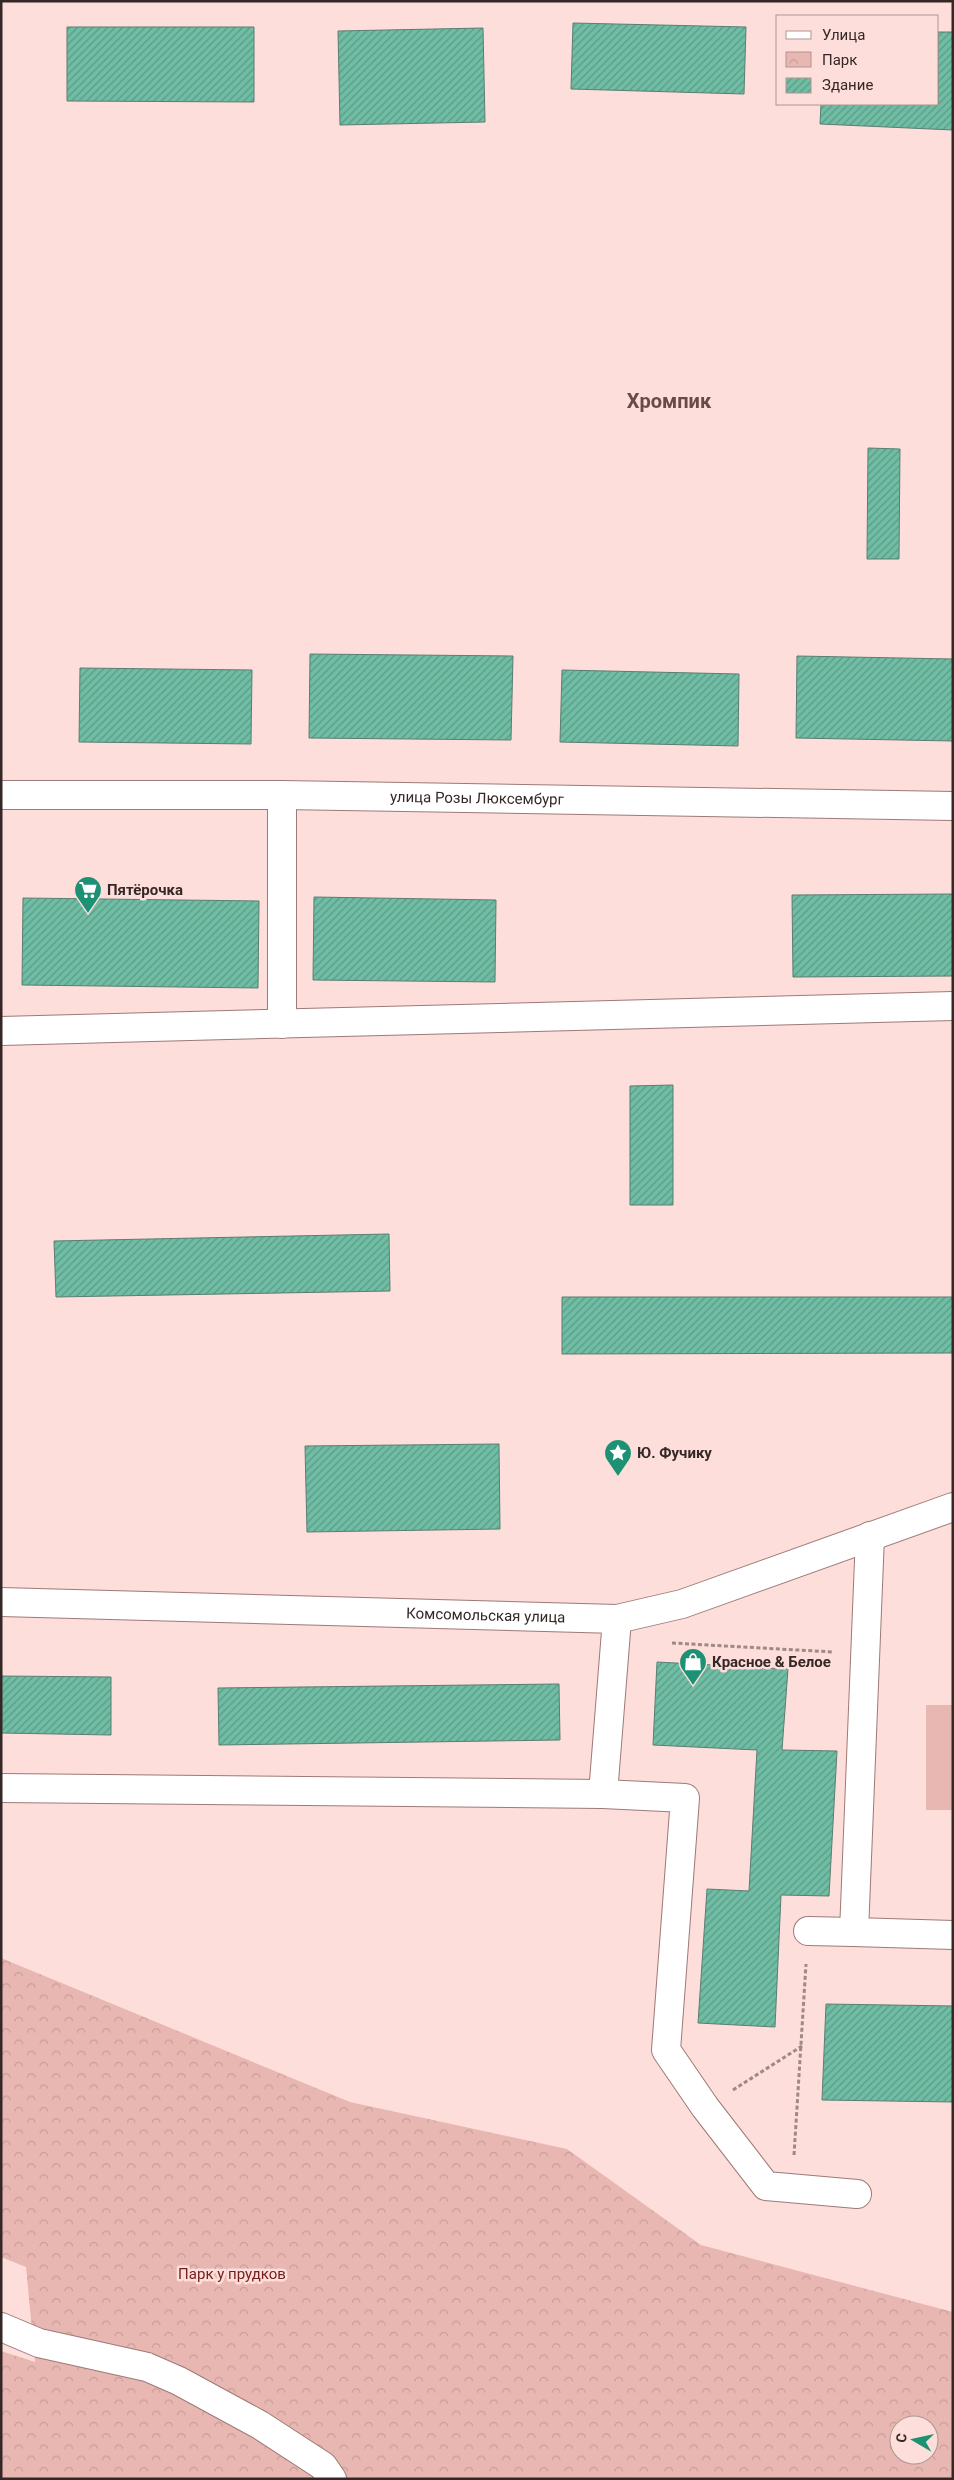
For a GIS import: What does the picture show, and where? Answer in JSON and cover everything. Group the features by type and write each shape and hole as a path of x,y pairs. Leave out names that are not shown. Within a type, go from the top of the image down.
{"street":[{"name":"улица Розы Люксембург","path":"1,795 282,795 953,806"},
{"path":"282,795 282,1024"},
{"path":"1,1031 953,1006"},
{"name":"Комсомольская улица","path":"1,1602 616,1629 953,1507"},
{"path":"854,1932 870,1536"},
{"path":"603,1794 616,1629"},
{"path":"1,1788 603,1794 685,1798 666,2050 705,2107 766,2186 857,2194"},
{"path":"808,1931 953,1934"},
{"path":"1,2327 38,2343 147,2367 179,2381 268,2430 323,2466 332,2479"}],"path":[{"path":"616,1629 866,1654"},
{"path":"792,2188 808,1931"},
{"path":"705,2107 802,2046"}],"green space":[{"path":"926,1705 953,1705 953,1810 926,1810"},
{"name":"Парк у прудков","path":"1,1958 350,2102 567,2149 701,2245 953,2312 953,2479 1,2479 1,2351 35,2362 26,2267 1,2257"}],"building":[{"path":"573,23 746,27 744,94 571,89"},
{"path":"67,27 254,27 254,102 67,101"},
{"path":"483,28 485,122 340,125 338,31"},
{"path":"939,32 953,32 953,130 820,124 821,105 939,105"},
{"path":"868,448 900,449 899,559 867,559"},
{"path":"310,654 513,656 511,740 309,738"},
{"path":"797,656 953,659 953,741 796,738"},
{"path":"80,668 252,670 251,744 79,742"},
{"path":"562,670 739,674 738,746 560,742"},
{"path":"953,894 953,976 793,977 792,895"},
{"path":"314,897 496,900 495,982 313,980"},
{"path":"23,898 259,901 258,988 22,985"},
{"path":"673,1085 673,1205 630,1205 630,1086"},
{"path":"389,1234 390,1291 56,1297 54,1241"},
{"path":"562,1297 953,1297 953,1353 562,1354"},
{"path":"499,1444 500,1529 307,1532 305,1446"},
{"path":"657,1662 788,1669 782,1750 837,1751 829,1896 781,1895 775,2027 698,2023 707,1889 749,1891 757,1750 653,1745"},
{"path":"1,1676 111,1677 111,1735 1,1733"},
{"path":"559,1684 560,1740 219,1745 218,1688"},
{"path":"826,2004 953,2006 953,2102 822,2100"}],"place":[{"name":"Пятёрочка","path":"88,914"},
{"name":"Ю. Фучику","path":"618,1477"},
{"name":"Красное & Белое","path":"693,1686"}],"district":[{"name":"Хромпик","path":"669,401"}]}
